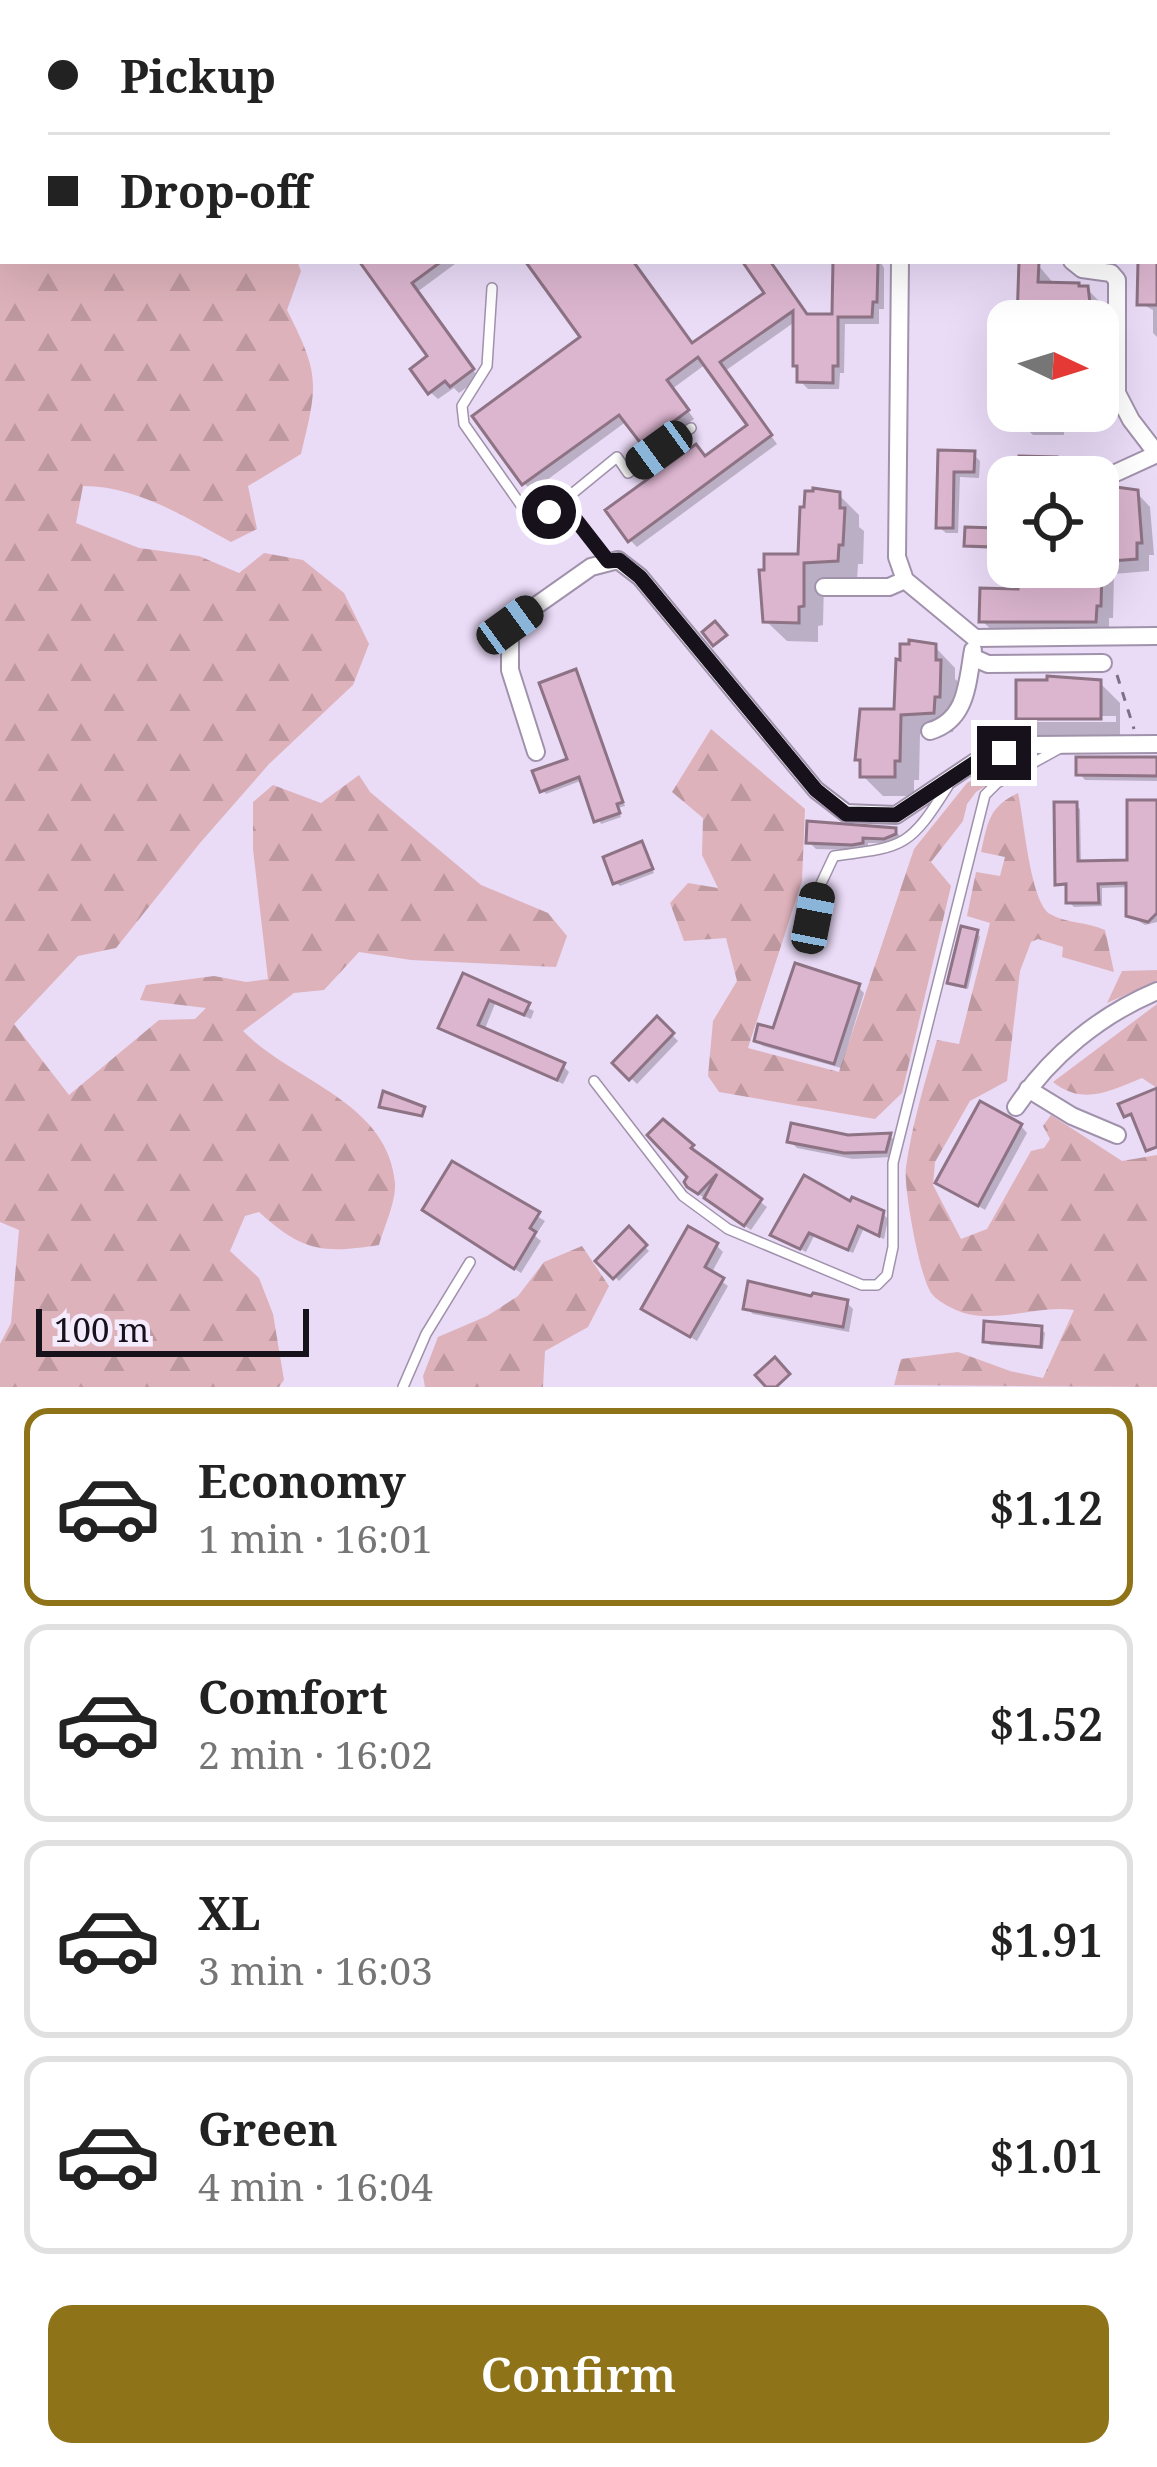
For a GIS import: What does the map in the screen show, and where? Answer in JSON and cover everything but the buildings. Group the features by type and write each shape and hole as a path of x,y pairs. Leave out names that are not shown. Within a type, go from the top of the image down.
{"street":[{"path":"899,264 897,557 905,580 988,664 1103,663"},
{"path":"1076,264 1111,273 1120,289 1119,300"},
{"path":"1119,406 1157,454 1119,471"},
{"path":"536,752 510,670 510,625 591,567 619,560 640,577 816,790 846,814 896,815 976,762 1031,745 1148,744"},
{"path":"824,587 889,586 905,580"},
{"path":"974,647 1157,635"},
{"path":"931,731 947,726 964,703 974,647"},
{"path":"1016,1107 1072,1042 1157,991"},
{"path":"1028,1089 1072,1116 1118,1135"}],"lane":[{"path":"492,289 487,366 462,406 464,424 523,508 549,512 616,458 628,473 691,428"},
{"path":"562,502 608,561"},
{"path":"595,1081 683,1196 728,1229 862,1285 877,1285 887,1275 893,1246 893,1163 985,795 997,783 1067,745"},
{"path":"807,947 818,890 834,856 897,848 934,808 954,776"},
{"path":"403,1387 426,1334 470,1262"}],"path":[{"path":"1103,663 1111,665 1118,677 1148,744"}],"green space":[{"path":"0,264 298,264 301,271 287,310 310,366 311,411 301,454 248,486 257,529 231,542 141,497 83,486 76,523 139,548 199,556 239,573 264,553 303,560 344,593 369,644 353,685 269,764 116,948 78,956 14,1024 69,1095 159,1020 195,1019 206,1008 140,1000 146,985 214,976 246,982 268,979 253,849 253,802 273,785 321,803 359,775 370,792 481,885 548,913 567,936 556,967 411,960 359,952 324,990 294,993 243,1031 356,1112 388,1155 395,1183 379,1245 327,1249 288,1235 259,1212 245,1216 230,1251 259,1278 273,1314 284,1380 279,1387 0,1387 0,1344 11,1323 19,1230 0,1222"},
{"path":"711,729 805,809 802,881 748,1048 839,1072 914,849 967,783 1008,760 1040,752 976,792 963,821 931,862 951,886 902,1093 875,1119 719,1092 708,1076 713,1021 737,981 726,938 684,941 670,903 688,883 718,888 702,855 703,818 672,792"},
{"path":"1018,793 1043,906 1056,917 1105,930 1114,972 1062,957 1063,947 1038,939 1031,942 1020,971 1007,1081 970,1101 935,1162 933,1185 961,1239 987,1229 1031,1151 1044,1148 1050,1139 1043,1126 1051,1115 1122,1161 1157,1155 1157,1387 894,1385 901,1359 958,1352 1043,1378 1074,1310 978,1316 938,1300 922,1271 907,1193 912,1135 937,1040 959,1044 990,923 967,916 976,872 1000,876 1005,857 981,852 986,832 995,810"},
{"path":"1157,970 1157,981 1107,1003 1122,971"},
{"path":"1157,1004 1157,1088 1142,1078 1086,1095 1053,1082"},
{"path":"582,1246 609,1286 588,1327 545,1351 543,1387 425,1387 423,1376 438,1337 487,1316 518,1296 544,1262"}],"route":[{"path":"549,512 562,502 608,561 619,560 640,577 816,790 846,814 896,815 976,762 1004,753"}]}
